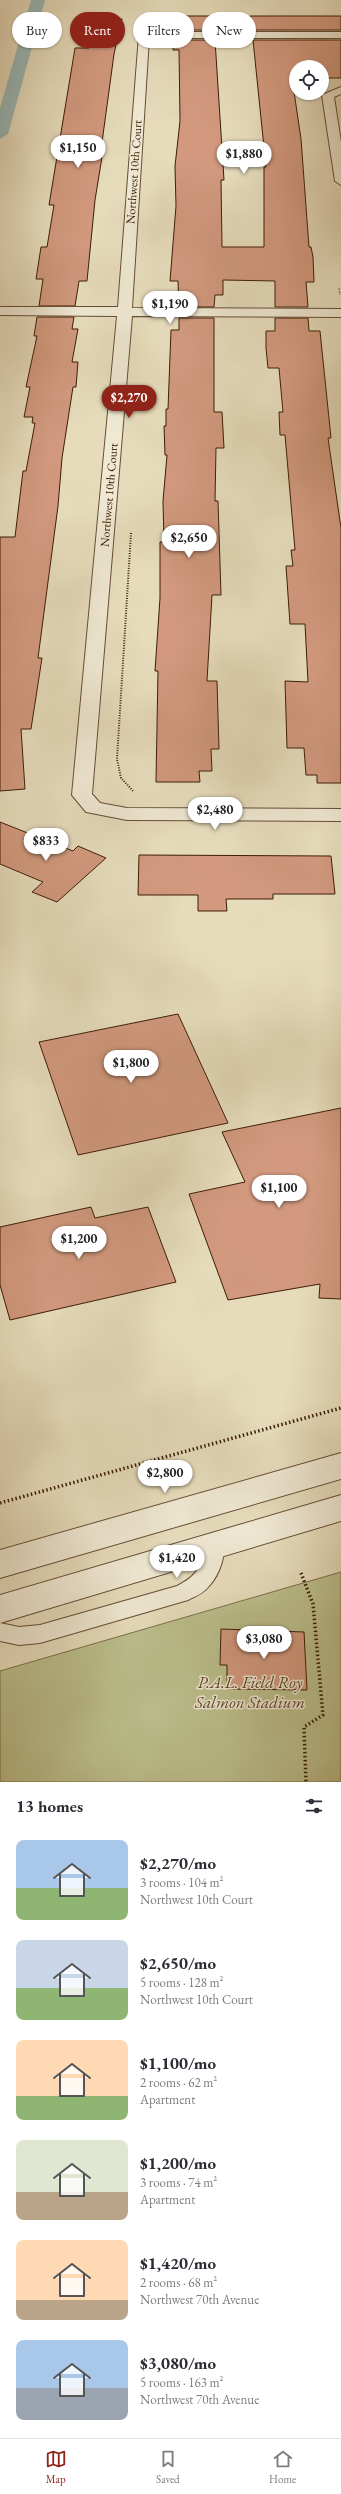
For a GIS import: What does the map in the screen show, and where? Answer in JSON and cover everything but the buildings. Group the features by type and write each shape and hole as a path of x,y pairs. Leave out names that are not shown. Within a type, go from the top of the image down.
{"street":[{"name":"Northwest 10th Court","path":"341,35 144,35 125,311 82,795 93,808 127,814 341,815"},
{"path":"339,90 328,95 339,152 341,180"},
{"path":"0,311 341,313"},
{"path":"5,1565 341,1466"},
{"path":"0,1609 341,1508"}],"lane":[{"path":"0,1632 19,1636 40,1634 181,1594 197,1587 207,1577 215,1545"}],"path":[{"path":"131,530 117,759 120,778 131,791 138,793"},
{"path":"0,1503 341,1408"},
{"path":"301,1574 313,1604 323,1715 304,1727 306,1782"}],"green space":[{"name":"P.A.L. Field Roy Salmon Stadium","path":"341,1572 341,1782 0,1782 0,1671"}],"waterway":[{"path":"0,134 38,0"}]}
